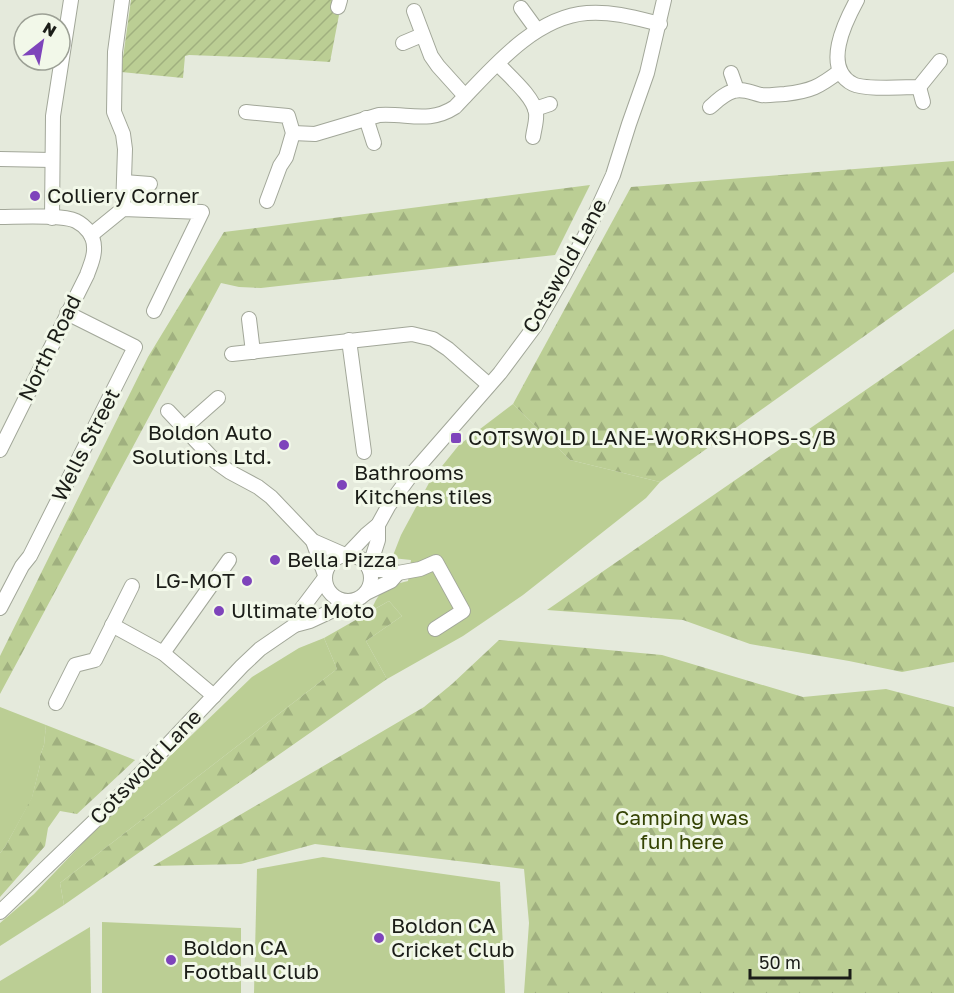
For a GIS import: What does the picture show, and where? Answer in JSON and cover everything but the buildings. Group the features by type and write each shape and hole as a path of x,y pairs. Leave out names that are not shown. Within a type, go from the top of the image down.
{"street":[{"path":"51,218 53,116 71,0"},
{"path":"0,217 63,218 75,221 93,240 123,209 125,149 123,134 114,112 116,52 122,0"},
{"name":"Cotswold Lane","path":"346,555 378,525 389,505 411,475 489,385 535,326 562,279 613,175 647,73 664,0"},
{"path":"857,0 838,50 837,59 840,71 854,84 863,86 919,87"},
{"path":"521,8 537,30"},
{"path":"414,11 431,56 465,96"},
{"path":"293,134 315,134 379,115 428,117 446,113 455,107 513,49 537,30 564,18 586,13 608,13 660,24"},
{"path":"402,43 422,35"},
{"path":"919,87 940,61"},
{"path":"498,64 529,98 535,109 533,137"},
{"path":"711,107 725,95 737,90 765,95 815,89 840,71"},
{"path":"731,74 737,90"},
{"path":"919,87 923,102"},
{"path":"535,109 550,104"},
{"path":"246,112 288,116 293,134 267,201"},
{"path":"366,118 374,143"},
{"path":"0,159 52,160"},
{"path":"124,182 150,184"},
{"path":"123,209 202,212 154,311"},
{"name":"North Road","path":"0,450 93,260 93,240"},
{"name":"Wells Street","path":"0,608 22,566 30,556 135,347 68,314"},
{"path":"249,319 253,352"},
{"path":"232,354 412,334 433,339 489,385"},
{"path":"349,340 364,452"},
{"path":"184,428 218,398"},
{"path":"168,411 216,462 271,497 313,542 360,558 369,569 371,582 366,593"},
{"name":"Cotswold Lane","path":"369,569 378,540 378,525"},
{"path":"313,542 329,592 340,600 353,601 360,598 391,581 398,573"},
{"path":"324,577 331,562 337,557 346,555"},
{"path":"163,653 230,560"},
{"path":"369,569 390,570 398,573 420,569 436,562 463,611 435,629"},
{"name":"Cotswold Lane","path":"295,625 300,611 324,577"},
{"path":"56,704 75,665 94,660 132,586"},
{"name":"Cotswold Lane","path":"0,912 109,807 260,649 295,625 310,621 353,601"},
{"path":"112,625 163,653 214,696"}],"green space":[{"path":"131,0 335,0 333,13 339,15 330,62 189,55 185,56 183,78 121,72"},
{"path":"954,161 954,272 660,482 570,460 513,404 631,187"},
{"path":"590,185 555,255 261,288 221,283 0,694 0,656 148,357 224,232"},
{"path":"954,329 954,662 902,672 750,644 683,620 547,610"},
{"path":"513,404 570,460 660,482 646,498 523,595 463,636 387,679 366,641 402,616 389,601 371,611 384,590 408,581 411,560 392,558 401,535 430,481 459,445"},
{"path":"389,601 402,616 366,641 387,679 64,905 60,883 337,669 324,638"},
{"path":"324,638 337,669 60,883 64,905 0,946 0,923 34,894 118,806 252,677 299,648"},
{"name":"Camping was fun here","path":"499,640 662,655 803,697 886,689 954,707 954,993 524,993 529,923 524,869 315,844 241,864 153,866 424,707"},
{"path":"0,707 46,725 44,745 32,798 0,853"},
{"path":"46,725 135,760 77,814 60,811 48,828 45,846 0,897 0,853 32,797 44,745"},
{"name":"Boldon CA Cricket Club","path":"323,857 500,882 505,993 254,993 257,869"},
{"name":"Boldon CA Football Club","path":"102,922 241,928 241,993 102,993"},
{"path":"90,927 91,993 0,993 0,981"}],"place":[{"name":"Colliery Corner","path":"35,196"},
{"name":"COTSWOLD LANE-WORKSHOPS-S/B","path":"456,438"},
{"name":"Boldon Auto Solutions Ltd.","path":"284,445"},
{"name":"Bathrooms Kitchens tiles","path":"342,485"},
{"name":"Bella Pizza","path":"275,560"},
{"name":"LG-MOT","path":"247,581"},
{"name":"Ultimate Moto","path":"219,611"},
{"name":"Boldon CA Cricket Club","path":"379,938"},
{"name":"Boldon CA Football Club","path":"171,960"}]}
